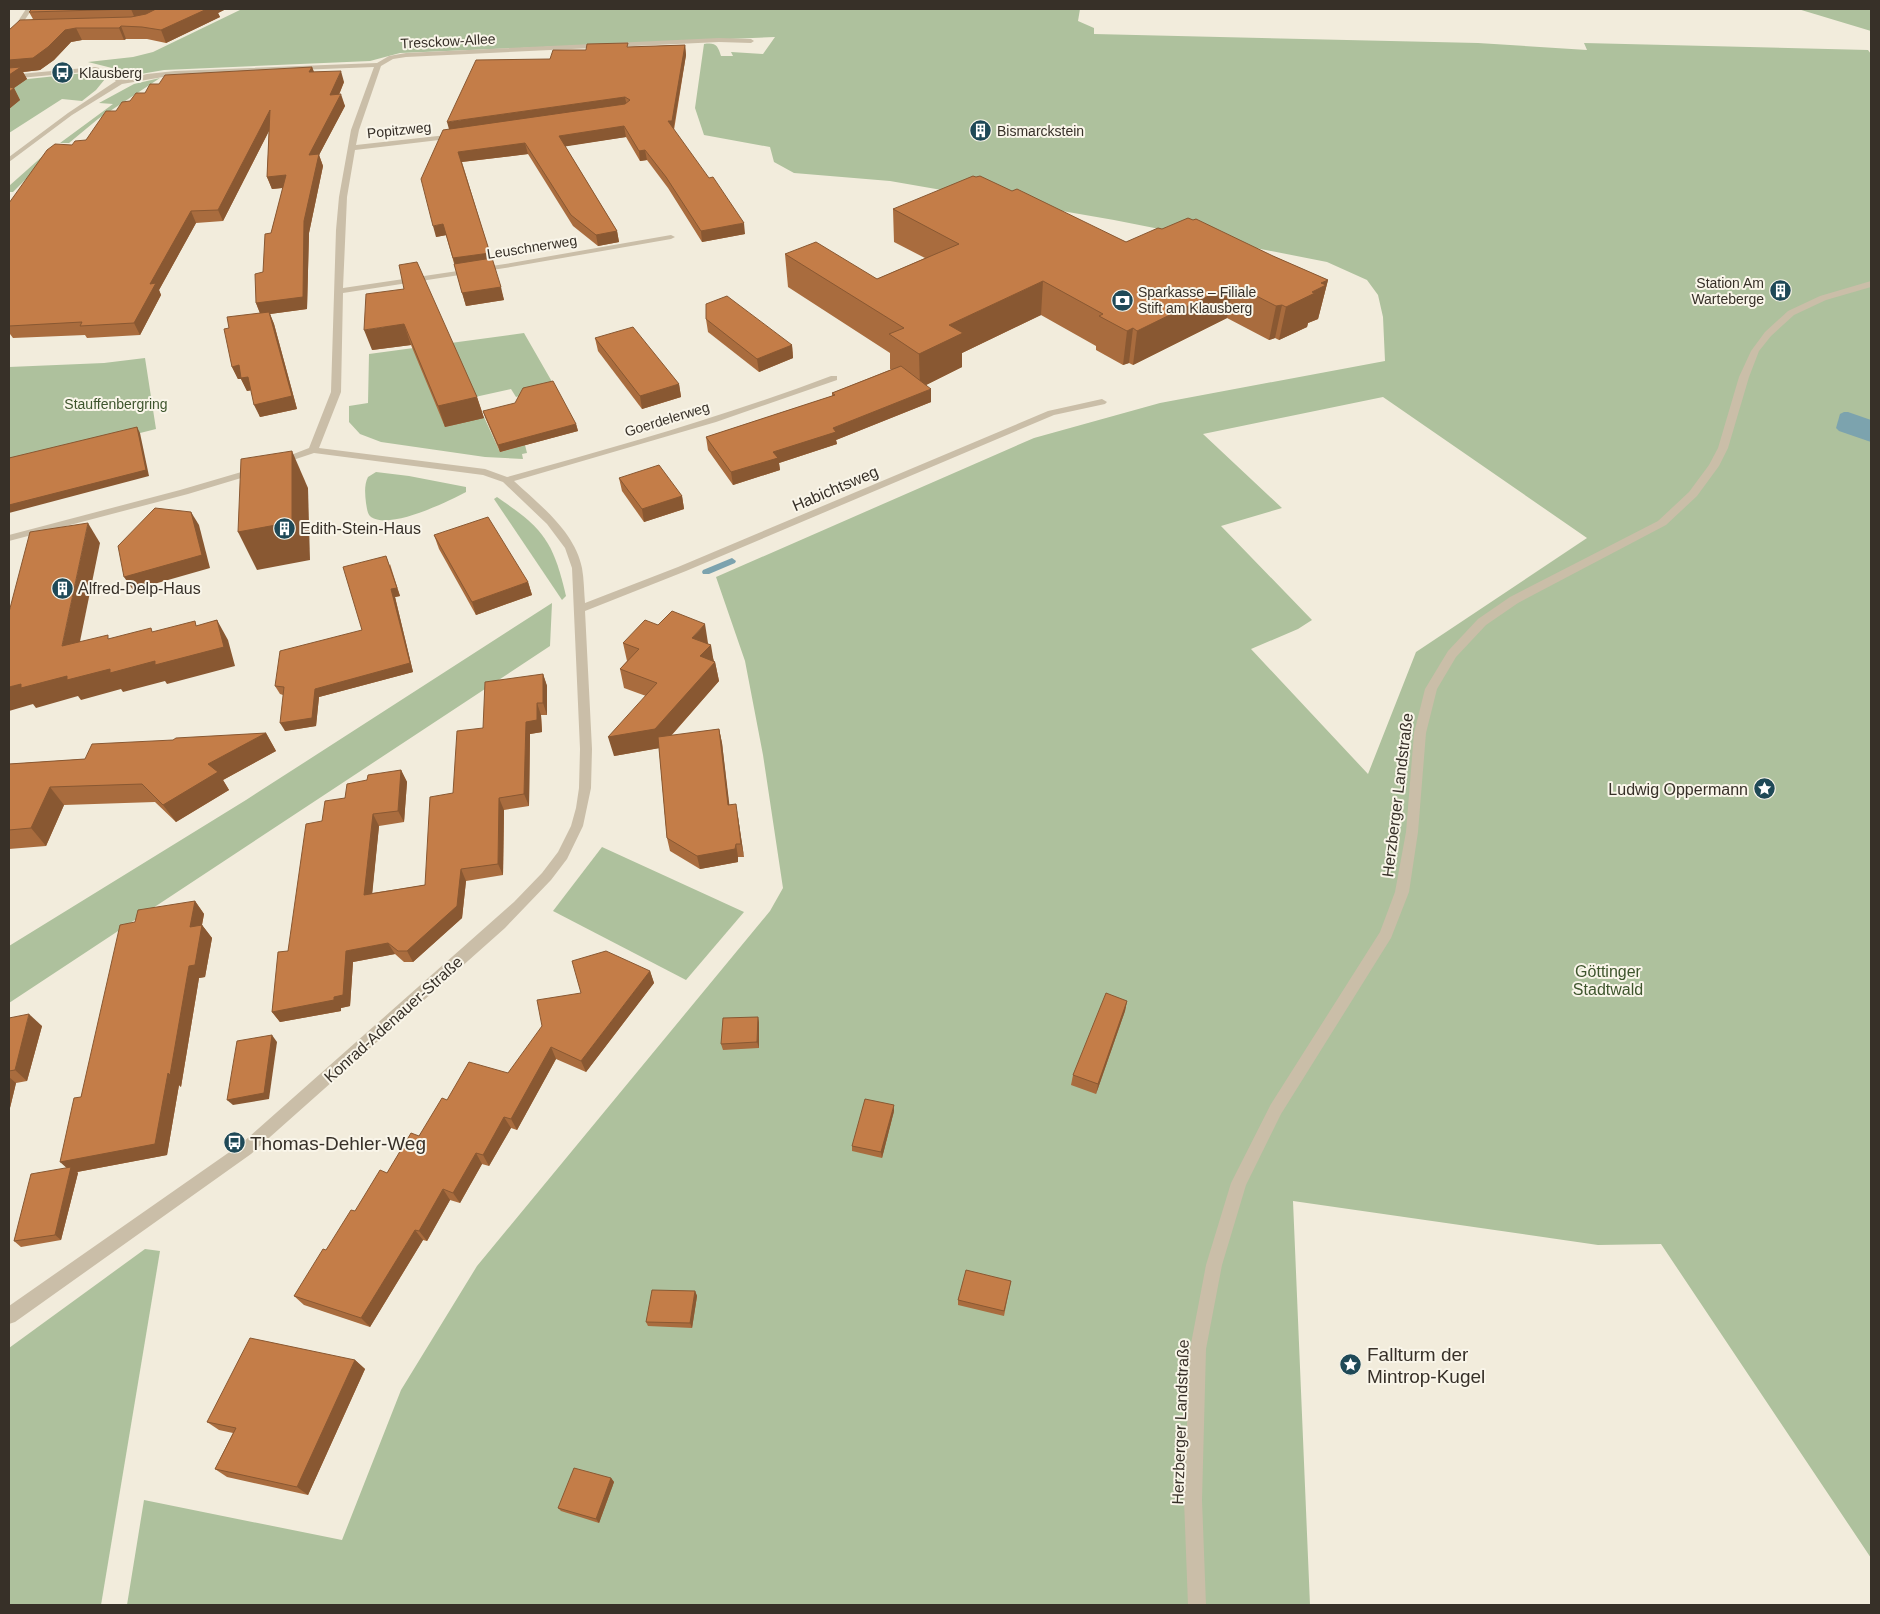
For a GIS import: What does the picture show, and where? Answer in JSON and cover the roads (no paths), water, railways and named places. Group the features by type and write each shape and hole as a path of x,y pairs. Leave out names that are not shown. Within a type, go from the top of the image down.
{"street":[{"path":"9,40 30,9"},
{"path":"17,28 27,28"},
{"name":"Tresckow-Allee","path":"120,82 147,76 175,73 378,65 391,57 406,55 719,40 751,41"},
{"path":"313,450 336,392 341,208 355,130 378,65"},
{"path":"9,77 95,69 108,71 116,75 120,82 70,114 9,160"},
{"name":"Popitzweg","path":"352,148 466,134"},
{"name":"Leuschnerweg","path":"338,291 505,266 671,237"},
{"name":"Herzberger Landstraße","path":"1197,1605 1193,1500 1198,1349 1214,1265 1239,1183 1272,1118 1386,934 1402,892 1412,832 1420,733 1431,689 1452,654 1482,622 1514,600 1662,523 1693,494 1714,466 1723,448 1744,377 1755,351 1768,334 1791,313 1823,298 1871,284"},
{"name":"Goerdelerweg","path":"507,480 785,397 834,378"},
{"name":"Habichtsweg","path":"580,609 682,569 1051,413 1102,402"},
{"path":"9,538 184,492 313,450 485,472 507,480 550,522 570,547 577,568 580,609"},
{"name":"Konrad-Adenauer-Straße","path":"9,1316 246,1149 500,924 539,886 569,844 577,827 585,792 586,754 580,609"}],"water":[{"path":"1844,412 1871,420 1871,442 1839,431 1836,428 1840,414"}],"waterway":[{"path":"706,572 732,561"}],"place":[{"name":"Klausberg","path":"63,73"},
{"name":"Bismarckstein","path":"981,131"},
{"name":"Station Am Warteberge","path":"1780,291"},
{"name":"Sparkasse – Filiale Stift am Klausberg","path":"1122,300"},
{"name":"Edith-Stein-Haus","path":"284,528"},
{"name":"Alfred-Delp-Haus","path":"62,588"},
{"name":"Ludwig Oppermann","path":"1764,789"},
{"name":"Thomas-Dehler-Weg","path":"234,1143"},
{"name":"Fallturm der Mintrop-Kugel","path":"1351,1365"}],"park label":[{"name":"Stauffenbergring","path":"116,404"},
{"name":"Göttinger Stadtwald","path":"1608,980"}]}
